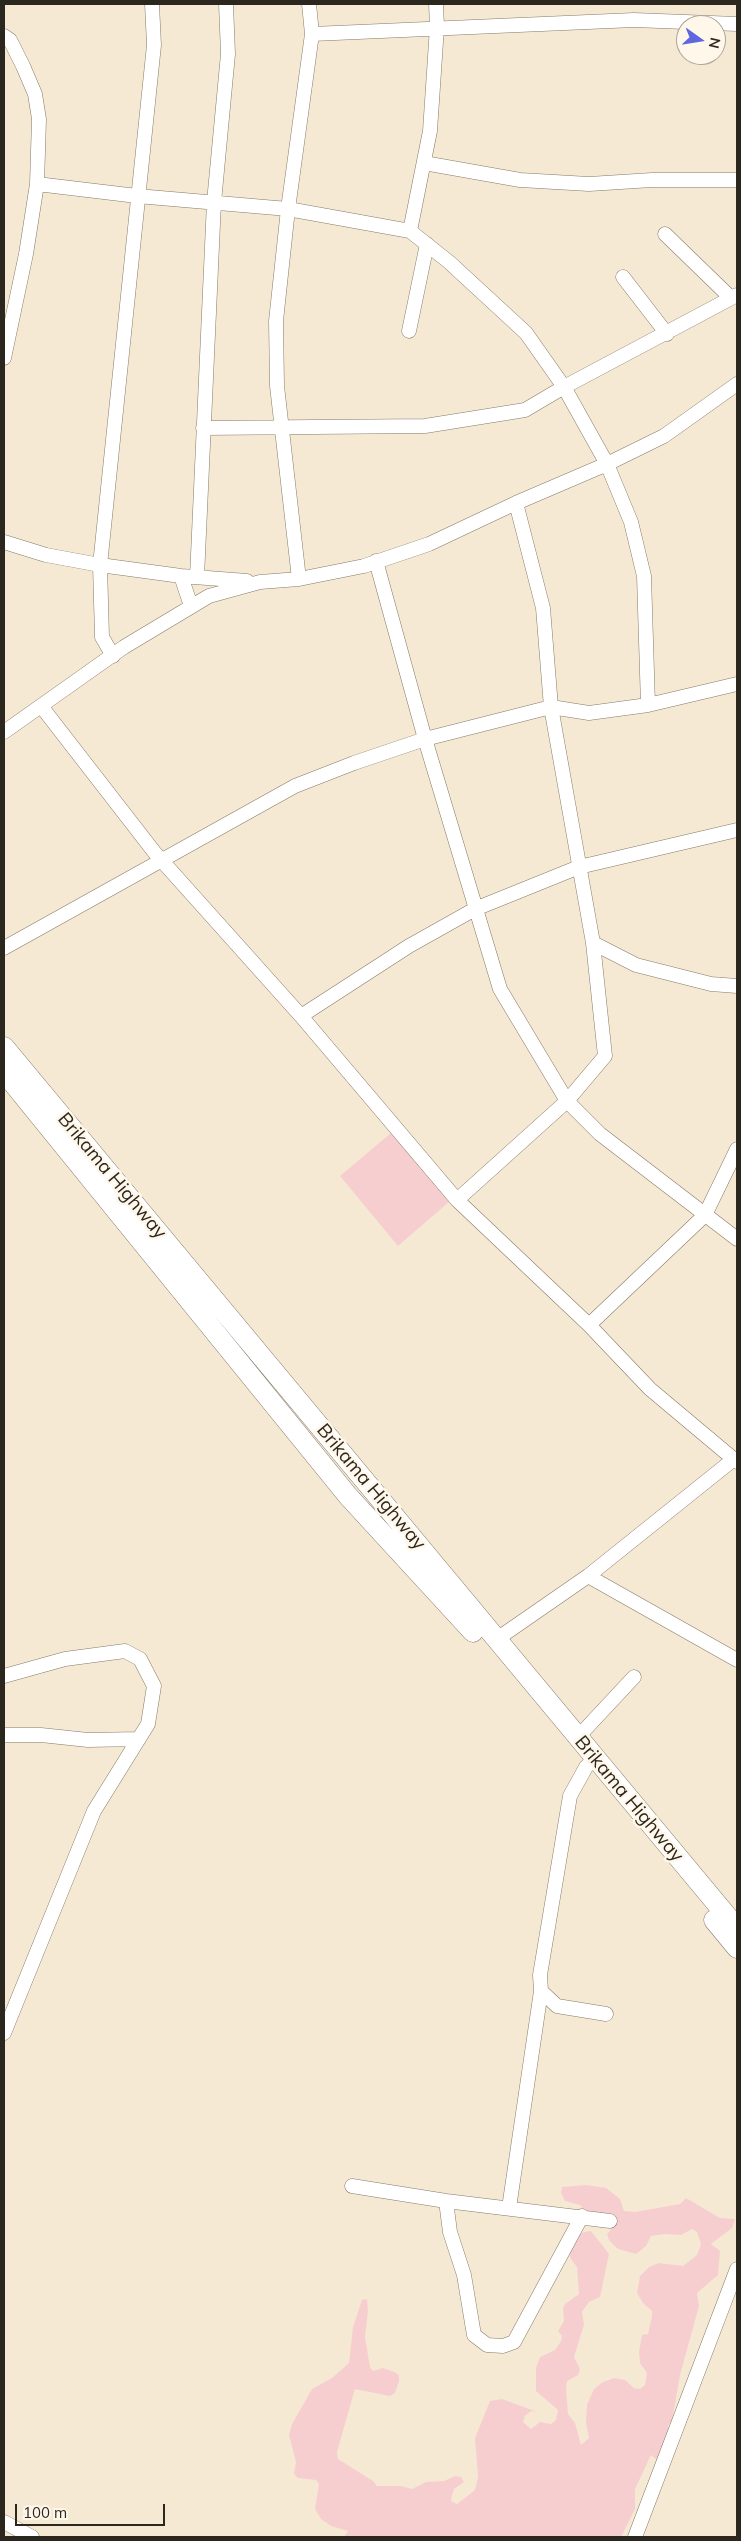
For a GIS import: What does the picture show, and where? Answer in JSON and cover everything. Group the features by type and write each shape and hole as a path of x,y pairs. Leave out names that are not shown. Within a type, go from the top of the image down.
{"highway":[{"name":"Brikama Highway","path":"4,1047 578,1737 591,1763 737,1948"},
{"name":"Brikama Highway","path":"4,1072 348,1496 459,1615 737,1928"}],"street":[{"path":"113,656 102,637 100,565 154,45 152,4"},
{"path":"197,576 214,202 228,54 226,4"},
{"path":"299,578 277,386 276,321 288,209 312,34 310,4"},
{"path":"410,231 430,131 437,27 436,4"},
{"path":"312,34 437,27 634,20 737,24"},
{"path":"4,36 10,40 35,94 39,119 37,184 26,254 4,358"},
{"path":"424,163 520,180 589,184 652,180 737,180"},
{"path":"37,184 137,196 288,209 410,231 449,262 526,333 564,387 607,464 631,522 644,576 648,704"},
{"path":"203,428 425,426 525,410 564,387 734,297 665,234"},
{"path":"408,330 426,244"},
{"path":"623,277 667,334"},
{"path":"4,732 113,656 209,596 260,582 299,578 364,566 429,544 516,503 607,464 664,436 737,384"},
{"path":"458,1200 567,1102 605,1056 593,943 551,708 543,608 516,503"},
{"path":"4,542 46,555 100,565 181,576 260,582"},
{"path":"376,561 425,739 500,989 567,1102 600,1134 737,1239"},
{"path":"181,576 191,606"},
{"path":"4,948 295,786 425,739 551,708 590,712 648,704 737,684"},
{"path":"41,706 161,859 301,1016 458,1200 589,1324 650,1389 736,1461 588,1576 497,1639"},
{"path":"301,1016 409,946 475,909 579,867 737,830"},
{"path":"593,943 636,965 710,984 737,986"},
{"path":"589,1324 705,1215 737,1149"},
{"path":"588,1576 737,1660"},
{"path":"4,1676 66,1659 125,1651 140,1659 154,1686 148,1724 94,1812 4,2033"},
{"path":"578,1737 634,1677"},
{"path":"4,1735 41,1735 88,1740 139,1739"},
{"path":"509,2208 541,1991 540,1975 570,1796 591,1763"},
{"path":"541,1991 557,2006 606,2014"},
{"path":"352,2186 446,2201 582,2216 610,2221"},
{"path":"446,2201 450,2232 464,2275 474,2335 487,2346 503,2346 514,2342 582,2216"},
{"path":"635,2537 737,2269"},
{"path":"4,2522 32,2537"}],"shaded area":[{"path":"391,1133 449,1202 398,1246 340,1176"},
{"path":"586,2185 606,2188 620,2199 624,2211 635,2212 680,2204 686,2198 720,2218 735,2219 732,2228 711,2244 720,2251 718,2275 697,2293 699,2306 680,2375 672,2421 668,2425 670,2437 659,2462 651,2455 635,2489 635,2509 621,2537 344,2537 348,2531 331,2526 321,2519 315,2509 319,2484 316,2480 298,2478 294,2474 296,2462 289,2435 292,2424 312,2389 332,2378 349,2363 353,2327 362,2300 367,2299 368,2311 365,2337 370,2367 373,2371 383,2368 394,2372 399,2375 399,2381 395,2393 390,2396 355,2389 337,2452 338,2459 373,2481 377,2486 401,2486 412,2489 426,2482 444,2481 455,2476 461,2477 464,2482 454,2489 451,2501 457,2504 475,2490 478,2477 475,2438 490,2401 502,2399 537,2412 531,2411 525,2416 523,2422 531,2429 540,2422 551,2424 556,2420 558,2410 536,2391 536,2368 540,2357 555,2350 561,2341 562,2336 558,2331 564,2321 563,2309 565,2304 579,2294 577,2267 570,2258 570,2252 576,2236 585,2232 591,2231 609,2254 600,2297 589,2302 582,2312 584,2325 574,2357 580,2369 578,2375 567,2381 568,2414 575,2423 581,2445 589,2438 586,2422 587,2405 594,2389 603,2382 614,2378 625,2380 634,2388 640,2389 645,2385 647,2373 640,2363 639,2352 642,2335 648,2334 652,2311 643,2303 637,2293 640,2276 649,2267 659,2263 683,2266 697,2255 701,2244 697,2232 692,2229 681,2235 664,2234 651,2236 646,2246 636,2254 618,2249 609,2240 607,2234 618,2222 616,2217 611,2213 586,2213 580,2205 565,2201 561,2193 562,2187"}]}
